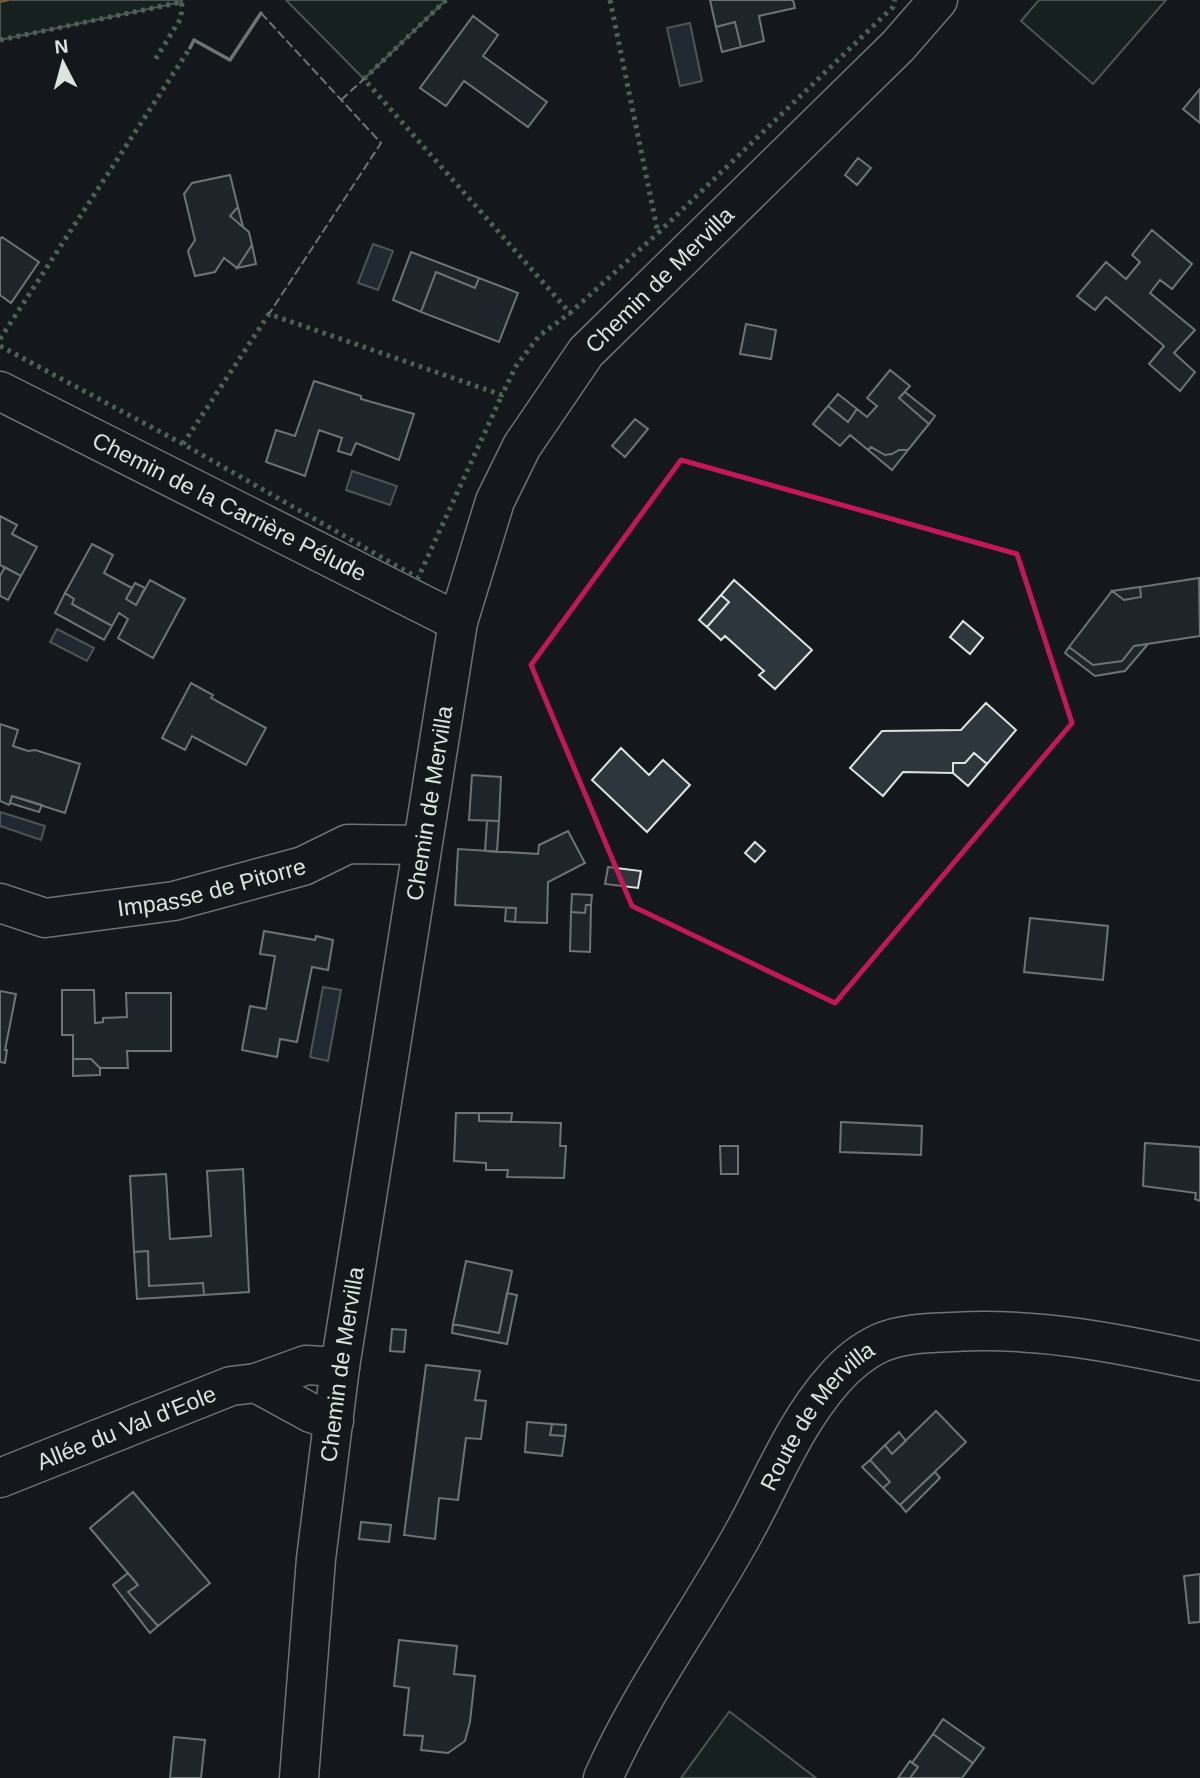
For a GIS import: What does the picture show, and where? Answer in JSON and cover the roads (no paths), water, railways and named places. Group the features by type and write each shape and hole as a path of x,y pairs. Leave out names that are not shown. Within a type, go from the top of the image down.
{"street":[{"name":"Chemin de Mervilla","path":"299,1778 316,1559 340,1367 458,622 495,501 522,446 586,352 898,46 938,0"},
{"name":"Chemin de la Carrière Pélude","path":"0,391 458,622"},
{"name":"Impasse de Pitorre","path":"0,904 45,918 174,901 303,866 348,844 421,845"},
{"name":"Route de Mervilla","path":"603,1778 633,1716 743,1535 791,1441 815,1401 836,1376 859,1356 881,1343 917,1333 999,1329 1098,1339 1200,1361"},
{"name":"Allée du Val d'Eole","path":"0,1478 231,1385 256,1383 306,1365 340,1367"},
{"path":"256,1383 311,1413 334,1421"}],"water":[{"path":"690,23 702,81 680,86 667,28"},
{"path":"373,244 393,251 378,290 358,283"},
{"path":"352,471 397,486 390,505 346,490"},
{"path":"57,629 94,648 87,661 50,642"},
{"path":"0,812 45,826 41,840 0,826"},
{"path":"323,987 341,990 328,1061 310,1057"}]}
